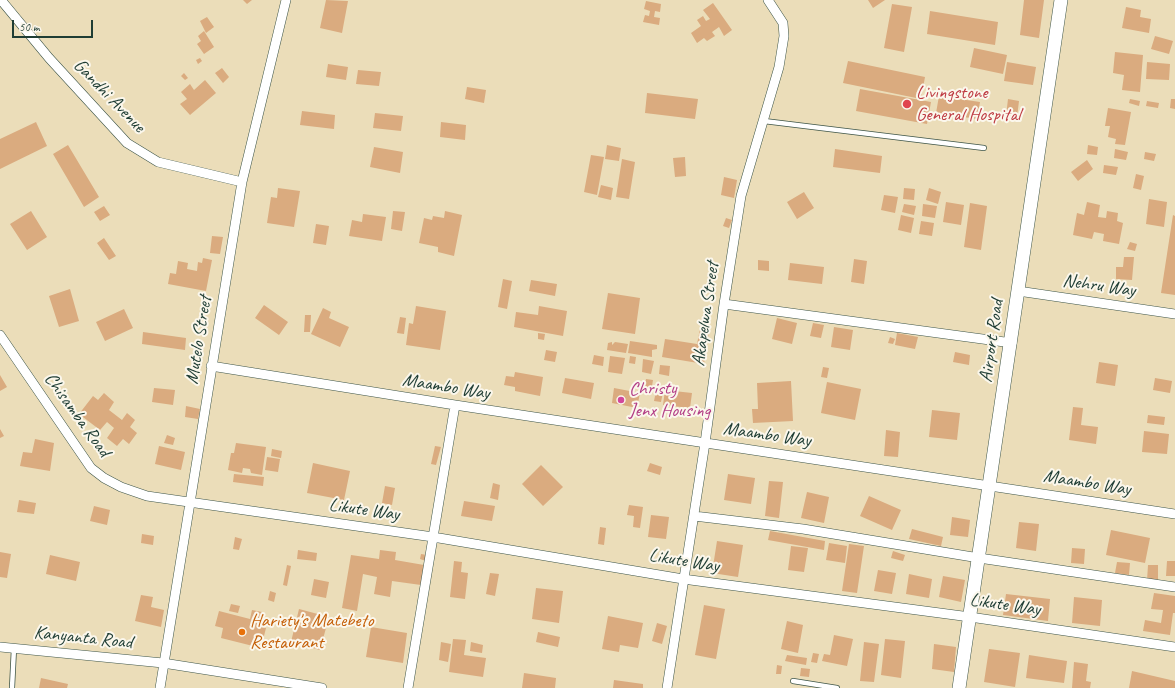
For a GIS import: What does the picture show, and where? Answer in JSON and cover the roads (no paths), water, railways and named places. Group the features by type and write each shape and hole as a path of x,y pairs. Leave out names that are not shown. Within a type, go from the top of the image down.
{"street":[{"name":"Gandhi Avenue","path":"1,0 49,58 127,143 158,162 242,182"},
{"name":"Mutelo Street","path":"160,688 242,182 286,0"},
{"name":"Akapelwa Street","path":"666,688 694,516 741,196 779,67 784,36 783,23 768,0"},
{"name":"Airport Road","path":"959,688 1012,343 1018,291 1061,0"},
{"name":"Nehru Way","path":"1018,291 1175,314"},
{"path":"724,304 1012,343"},
{"name":"Chisamba Road","path":"0,335 91,468 104,478 121,487 147,496 189,503"},
{"name":"Maambo Way","path":"211,366 455,405 1175,514"},
{"path":"408,688 455,405"},
{"name":"Likute Way","path":"189,503 433,538 683,579 970,617 1175,647"},
{"path":"694,516 803,529 979,558 1175,587"},
{"name":"Kanyanta Road","path":"0,647 163,664 322,688"}],"lane":[{"path":"764,121 984,148"},
{"path":"12,688 14,648"},
{"path":"792,681 837,688"}],"place":[{"name":"Livingstone General Hospital","path":"907,104"},
{"name":"Christy Jenx Housing","path":"621,400"},
{"name":"Hariety's Matebeto Restaurant","path":"242,632"}]}
